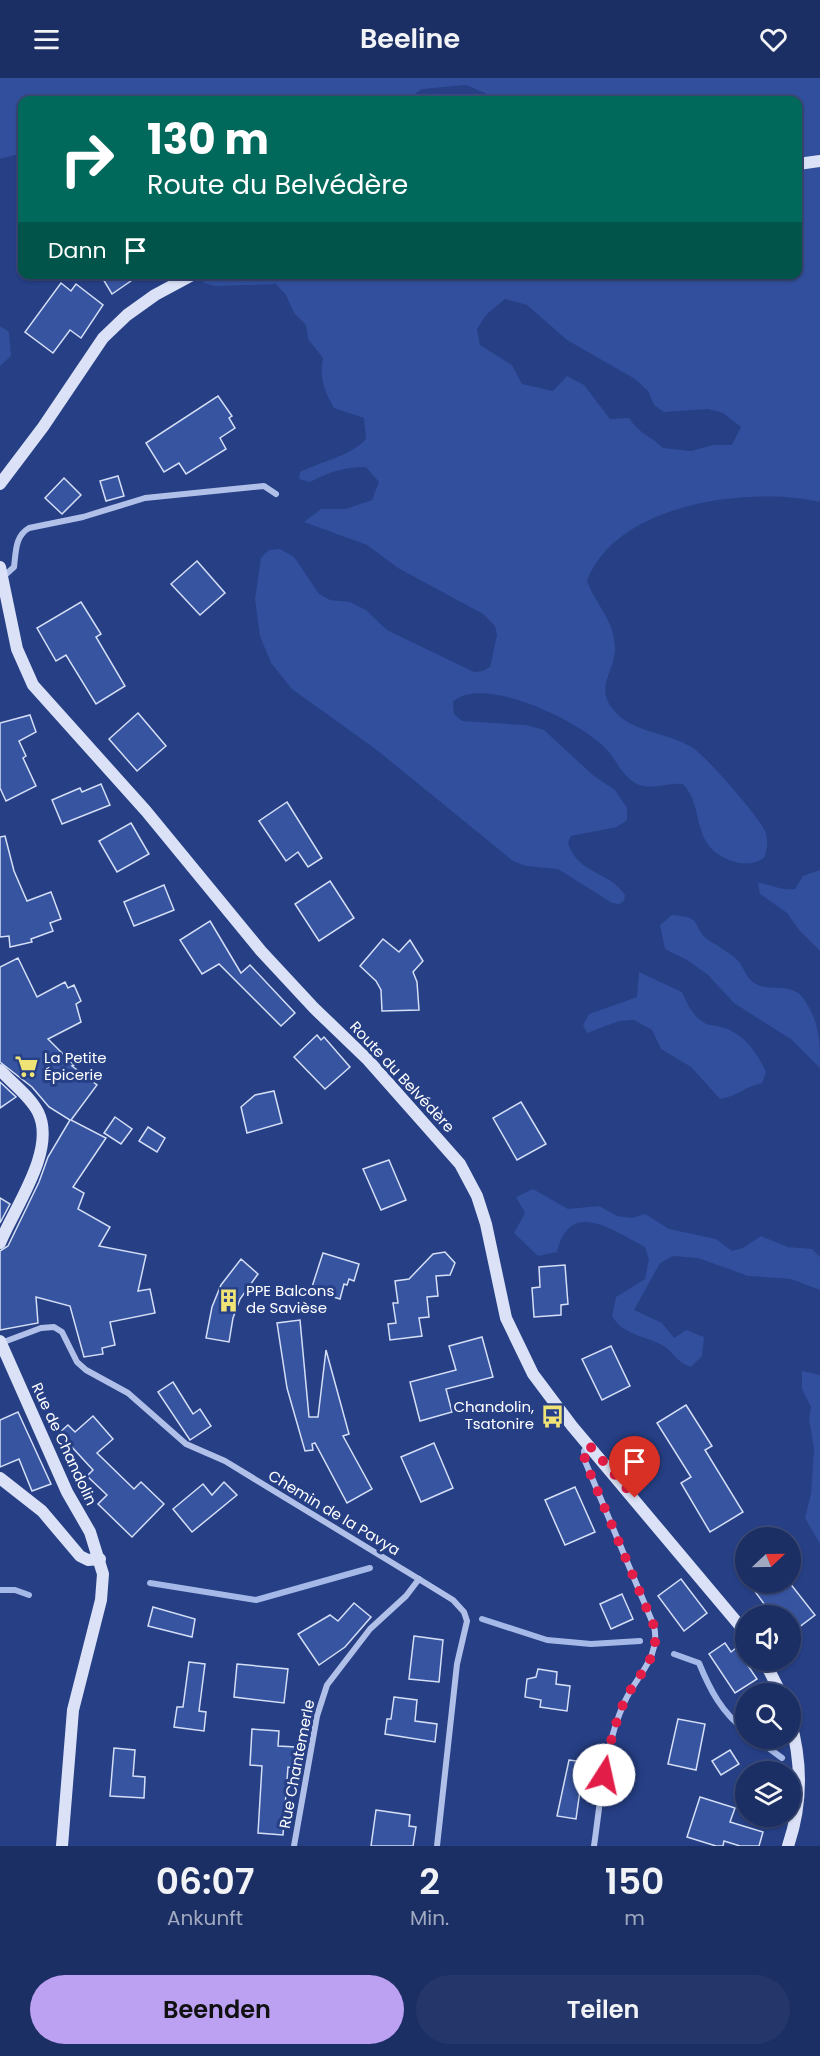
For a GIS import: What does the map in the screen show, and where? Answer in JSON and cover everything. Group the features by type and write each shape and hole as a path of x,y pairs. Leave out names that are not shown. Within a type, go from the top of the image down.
{"street":[{"path":"802,163 820,161"},
{"path":"0,484 43,427 103,338 127,315 155,295 185,279"},
{"path":"1,572 14,567 17,540 22,532 30,528 83,518 145,498 178,493 264,486 276,494"},
{"name":"Route du Belvédère","path":"1,572 17,649 25,670 41,697 146,811 261,951 314,1008 368,1060 460,1164 477,1196 486,1224 501,1302 511,1333 545,1390 735,1620"},
{"path":"0,1070 37,1109 42,1133 39,1159 0,1243"},
{"name":"Chemin de la Pavya","path":"1,1342 41,1328 54,1326 62,1332 82,1367 128,1393 186,1444 225,1461 458,1604 467,1621 458,1664 437,1846"},
{"name":"Rue de Chandolin","path":"1,1342 67,1492 90,1532 100,1559 102,1591 71,1727 62,1846"},
{"path":"589,1445 584,1451 585,1461 654,1626 657,1640 655,1652 626,1699 615,1724 608,1752 594,1846"},
{"path":"0,1478 42,1511 80,1556 88,1560 100,1559"},
{"name":"Rue Chantemerle","path":"294,1846 317,1716 327,1685 357,1643 419,1578"},
{"path":"788,1846 795,1820 799,1786 796,1749"}],"shaded area":[{"path":"0,78 820,78 820,502 758,497 723,499 688,506 655,518 626,533 602,555 587,581 609,621 614,638 614,656 605,692 612,708 629,723 683,742 700,754 761,824 767,838 764,858 751,863 738,863 716,853 703,835 694,804 683,784 648,787 637,784 627,777 607,750 595,739 556,715 508,697 486,693 467,695 453,702 454,714 462,721 526,725 544,730 594,776 615,790 627,808 627,820 617,827 571,836 568,843 579,862 611,881 625,895 624,901 619,904 612,903 558,869 526,866 513,861 378,751 292,689 271,663 260,636 255,599 261,558 269,550 280,549 294,557 319,594 330,600 350,602 366,610 387,630 474,672 490,667 497,635 495,626 483,614 398,568 367,545 304,522 321,509 346,509 372,500 379,482 366,467 337,471 310,482 299,479 300,472 352,450 366,439 364,418 334,408 323,384 323,358 308,339 306,325 294,313 286,295 276,284 216,286 203,283 204,279 802,279 802,96 492,96 466,85 422,89 412,96 18,96 18,154 0,159","holes":["505,299 527,305 567,340 635,379 648,391 654,405 664,412 708,409 723,413 741,427 732,445 713,445 691,451 663,448 636,427 629,418 610,419 584,385 567,376 553,391 522,384 512,365 480,345 477,329 486,315"]},
{"path":"0,326 9,332 11,356 0,366"},
{"path":"820,870 820,951 799,930 787,913 760,894 758,883 795,889 803,876"},
{"path":"672,915 689,918 696,922 702,934 736,959 753,982 765,987 786,988 803,998 816,1023 820,1068 792,1040 734,1003 707,974 687,960 665,949 660,925"},
{"path":"639,972 682,992 699,1019 709,1025 729,1030 749,1044 766,1072 762,1083 720,1099 691,1067 661,1049 652,1030 634,1020 619,1021 587,1033 583,1025 589,1014 637,997"},
{"path":"533,1189 568,1209 599,1206 617,1216 632,1218 645,1214 669,1229 716,1239 732,1251 743,1248 761,1236 788,1247 812,1249 820,1257 820,1290 791,1279 748,1276 698,1258 673,1256 660,1263 634,1310 662,1323 674,1338 686,1330 704,1337 702,1356 691,1367 681,1362 660,1344 627,1331 612,1316 616,1297 645,1279 649,1259 645,1247 606,1227 582,1222 572,1226 563,1236 557,1252 538,1256 514,1233 525,1213 516,1197"},
{"path":"802,1371 820,1375 820,1544 805,1518 811,1494 814,1449 809,1419 811,1407 802,1389"}],"building":[{"path":"103,279 134,279 112,294"},
{"path":"61,283 71,291 76,284 103,305 81,338 70,330 53,353 25,332"},
{"path":"218,396 232,416 229,418 235,428 220,438 226,449 186,474 179,463 164,472 146,443"},
{"path":"118,476 124,496 106,501 100,481"},
{"path":"64,478 81,495 62,514 45,498"},
{"path":"197,561 225,593 200,615 171,584"},
{"path":"81,602 101,634 96,637 125,686 96,704 66,655 56,661 37,628"},
{"path":"138,713 166,746 137,771 109,739"},
{"path":"30,715 36,732 19,741 26,756 23,758 36,786 6,801 0,788 0,723"},
{"path":"101,784 110,805 62,824 52,800 80,788 82,792"},
{"path":"287,802 322,858 308,867 298,852 286,861 259,821"},
{"path":"131,823 149,854 117,872 99,841"},
{"path":"5,836 14,871 27,901 51,892 61,919 50,923 53,931 31,939 32,942 10,947 9,936 0,937 0,837"},
{"path":"330,881 354,918 319,941 295,904"},
{"path":"164,885 174,910 134,926 124,902"},
{"path":"210,921 241,973 250,965 295,1013 281,1026 219,964 202,974 180,940"},
{"path":"383,939 399,952 410,940 423,961 413,972 417,982 419,1010 382,1011 381,990 376,981 360,966"},
{"path":"18,958 37,997 65,982 68,988 74,985 81,1001 76,1004 81,1022 48,1039 74,1065 72,1066 97,1085 71,1120 106,1138 73,1187 84,1193 78,1209 110,1227 99,1246 146,1255 138,1291 150,1289 155,1313 110,1322 115,1345 102,1348 103,1354 84,1357 70,1306 36,1297 38,1323 0,1330 0,1251 8,1246 39,1182 48,1157 70,1120 49,1107 32,1087 0,1062 0,967"},
{"path":"317,1035 321,1040 324,1037 350,1067 325,1089 294,1057"},
{"path":"0,1082 16,1097 0,1108"},
{"path":"274,1091 282,1123 247,1133 241,1107 255,1095"},
{"path":"521,1102 546,1144 517,1160 493,1118"},
{"path":"115,1117 132,1129 121,1144 104,1133"},
{"path":"148,1127 165,1138 157,1152 139,1141"},
{"path":"389,1160 406,1200 381,1210 363,1169"},
{"path":"0,1198 10,1204 0,1223"},
{"path":"445,1252 455,1263 450,1275 436,1276 438,1296 427,1297 429,1317 419,1318 422,1336 390,1340 388,1324 396,1323 393,1303 398,1303 395,1281 409,1279 433,1254"},
{"path":"323,1253 359,1264 354,1281 349,1279 347,1285 344,1284 340,1299 311,1290"},
{"name":"PPE Balcons de Savièse","path":"241,1259 258,1274 240,1299 233,1318 229,1342 206,1338 212,1307 221,1285"},
{"path":"565,1265 568,1304 561,1305 561,1315 534,1317 532,1288 540,1287 539,1267"},
{"path":"300,1320 309,1417 318,1417 326,1350 349,1434 343,1436 372,1489 347,1503 315,1443 312,1444 313,1450 305,1451 287,1388 277,1323"},
{"path":"482,1337 493,1377 446,1389 452,1412 420,1421 410,1382 456,1370 449,1346"},
{"path":"611,1346 630,1386 602,1400 582,1359"},
{"path":"173,1382 193,1414 200,1409 211,1426 190,1440 158,1392"},
{"path":"686,1405 712,1446 705,1450 743,1512 710,1532 681,1483 691,1477 657,1423"},
{"path":"18,1412 51,1484 32,1491 19,1459 0,1467 0,1420"},
{"path":"93,1416 113,1439 97,1453 134,1489 141,1482 164,1504 132,1537 98,1504 107,1495 87,1476 93,1470 59,1433 68,1425 75,1432"},
{"path":"434,1443 453,1488 421,1502 401,1457"},
{"path":"224,1482 237,1495 192,1532 173,1509 203,1484 212,1495"},
{"path":"575,1487 595,1532 565,1545 545,1500"},
{"path":"681,1579 707,1613 684,1631 658,1596"},
{"path":"756,1593 798,1593 815,1615 801,1626 801,1605 765,1605"},
{"path":"622,1594 633,1619 611,1629 600,1604"},
{"path":"354,1603 371,1617 345,1647 319,1665 298,1634 330,1615 338,1621"},
{"path":"153,1607 195,1619 192,1637 148,1626"},
{"path":"414,1636 443,1640 439,1682 409,1679"},
{"path":"725,1643 731,1652 735,1649 735,1671 752,1671 757,1679 751,1683 735,1683 735,1693 709,1654"},
{"path":"189,1662 205,1664 199,1711 206,1712 204,1731 174,1727 177,1707 183,1707"},
{"path":"237,1664 288,1669 284,1703 234,1697"},
{"path":"538,1669 557,1672 556,1684 570,1686 567,1711 540,1707 541,1700 525,1697 527,1679 536,1677"},
{"path":"394,1697 417,1700 415,1721 437,1724 435,1742 385,1734 387,1719 391,1719"},
{"path":"678,1719 705,1724 696,1770 668,1764"},
{"path":"252,1729 279,1731 278,1746 296,1747 294,1768 288,1767 283,1835 258,1833 262,1766 250,1765"},
{"path":"114,1748 135,1750 133,1776 145,1777 144,1798 110,1796"},
{"path":"730,1750 737,1761 735,1761 735,1766 721,1775 712,1761"},
{"path":"569,1760 584,1762 576,1819 557,1816"},
{"path":"700,1797 735,1808 730,1822 735,1824 735,1827 746,1827 763,1832 759,1846 740,1846 724,1841 723,1846 716,1846 687,1837"},
{"path":"376,1810 410,1815 409,1826 416,1827 413,1846 371,1846"}],"waterway":[{"path":"150,1583 256,1600 370,1568"},
{"path":"0,1590 15,1590 29,1595"},
{"path":"482,1619 547,1640 591,1644 640,1641"},
{"path":"674,1654 699,1663 718,1700 735,1721"},
{"path":"770,1749 782,1758"}],"place":[{"name":"La Petite Épicerie","path":"26,1067"},
{"name":"PPE Balcons de Savièse","path":"228,1300"},
{"name":"Chandolin, Tsatonire","path":"552,1416"}],"route":[{"path":"604,1775 615,1724 626,1699 655,1652 657,1640 654,1626 585,1461 584,1451 589,1445 635,1498"}]}
